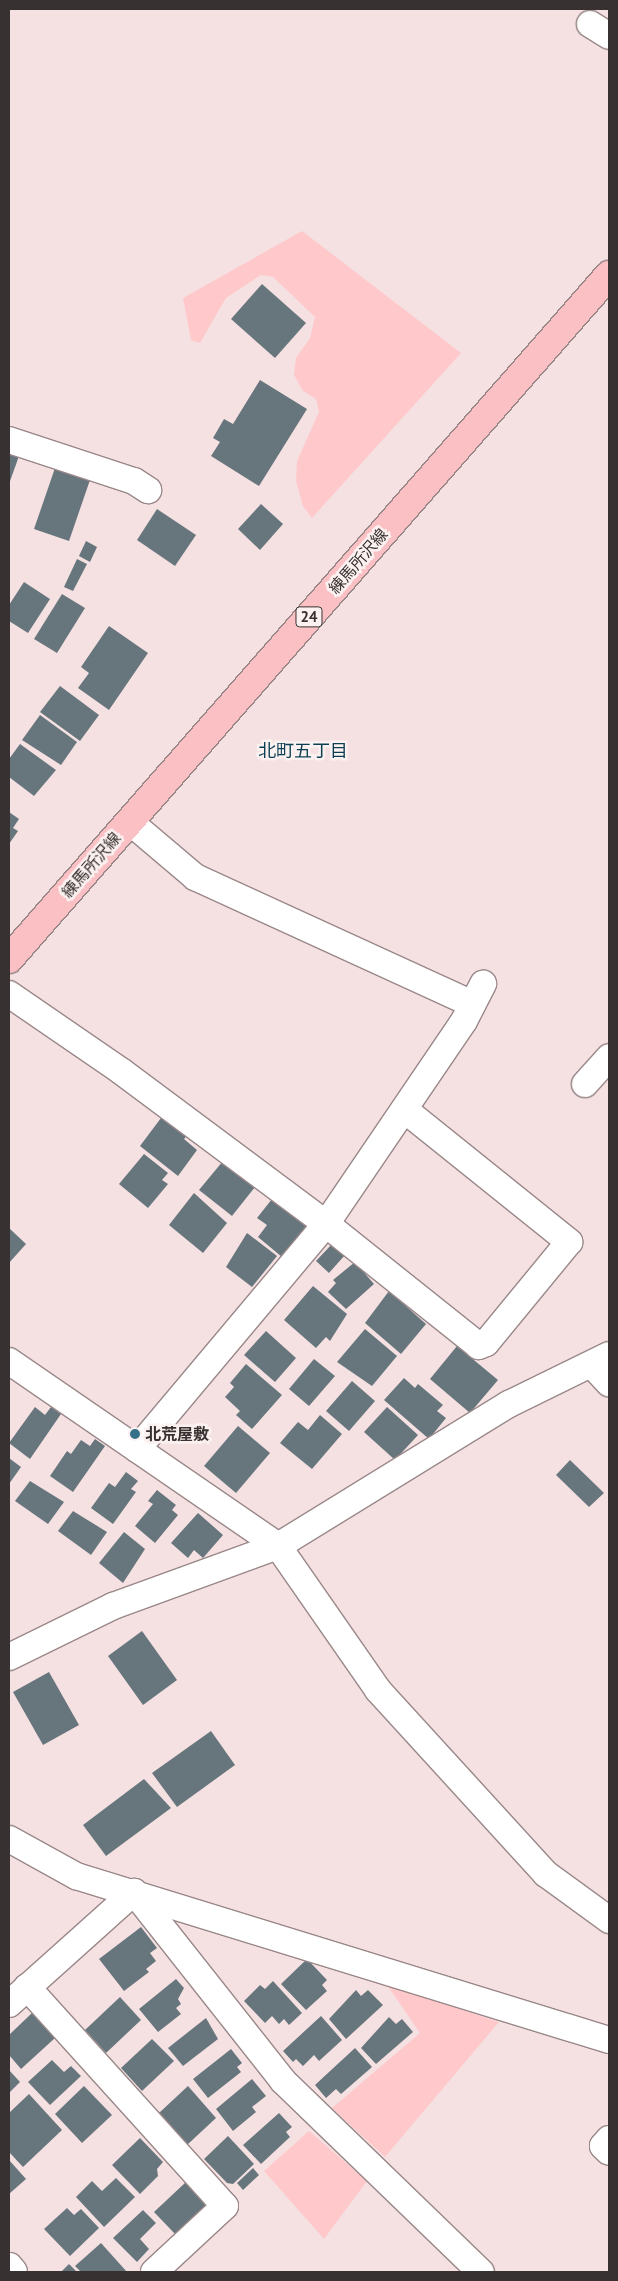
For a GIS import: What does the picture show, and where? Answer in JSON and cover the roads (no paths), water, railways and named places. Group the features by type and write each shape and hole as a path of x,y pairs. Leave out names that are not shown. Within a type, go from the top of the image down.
{"main road":[{"name":"練馬所沢線","path":"9,959 609,276"}],"street":[{"path":"9,440 134,481 148,490"},
{"path":"129,821 195,877 477,994 405,1110 326,1224 137,1449"},
{"path":"9,994 121,1071 326,1224 479,1346 486,1343 569,1242 405,1110"},
{"path":"585,1084 609,1057"},
{"path":"9,1361 278,1546 378,1690 546,1874 609,1920"},
{"path":"9,1657 113,1606 278,1546 509,1404 603,1368"},
{"path":"9,1839 76,1876 134,1892 609,2040"},
{"path":"134,1892 18,1995 225,2206 154,2272"},
{"path":"134,1892 283,2081 481,2272"},
{"path":"609,2139 603,2146 609,2152"},
{"path":"9,2267 13,2272"}],"place":[{"name":"北荒屋敷","path":"135,1434"}],"district":[{"name":"北町五丁目","path":"303,751"}]}
